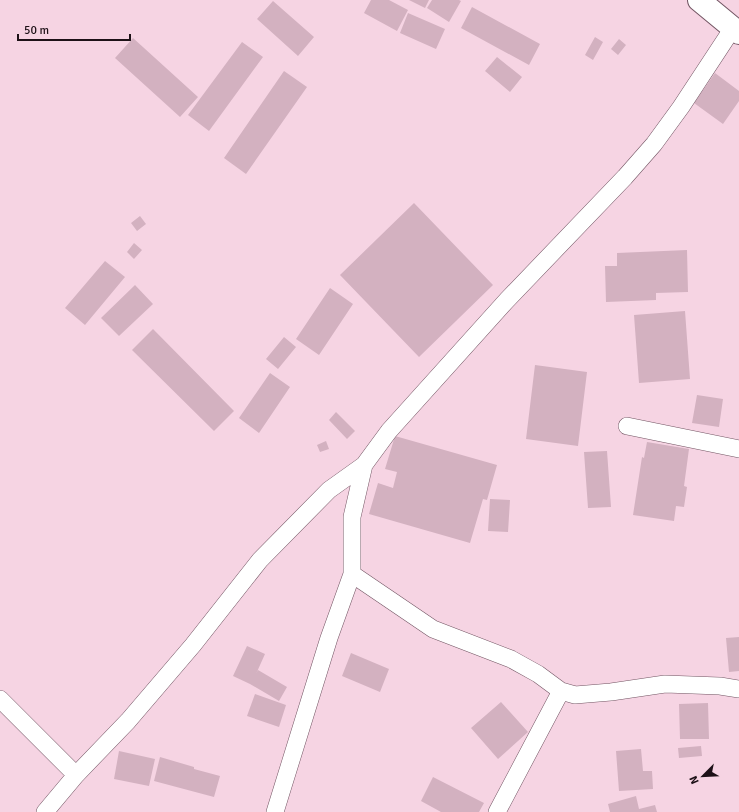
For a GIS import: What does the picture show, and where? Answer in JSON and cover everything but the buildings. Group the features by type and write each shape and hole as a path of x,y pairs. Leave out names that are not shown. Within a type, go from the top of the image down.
{"main road":[{"path":"699,0 736,30"}],"street":[{"path":"45,812 76,775 128,721 193,645 260,560 329,490 364,465 394,425 507,300 625,178 654,144 736,30"},
{"path":"628,426 739,449"},
{"path":"275,812 329,638 352,574 352,517 364,465"},
{"path":"352,574 433,629 511,659 538,674 561,691 574,695 611,692 665,684 720,686 739,689"},
{"path":"497,812 561,691"},
{"path":"0,699 76,775"}]}
